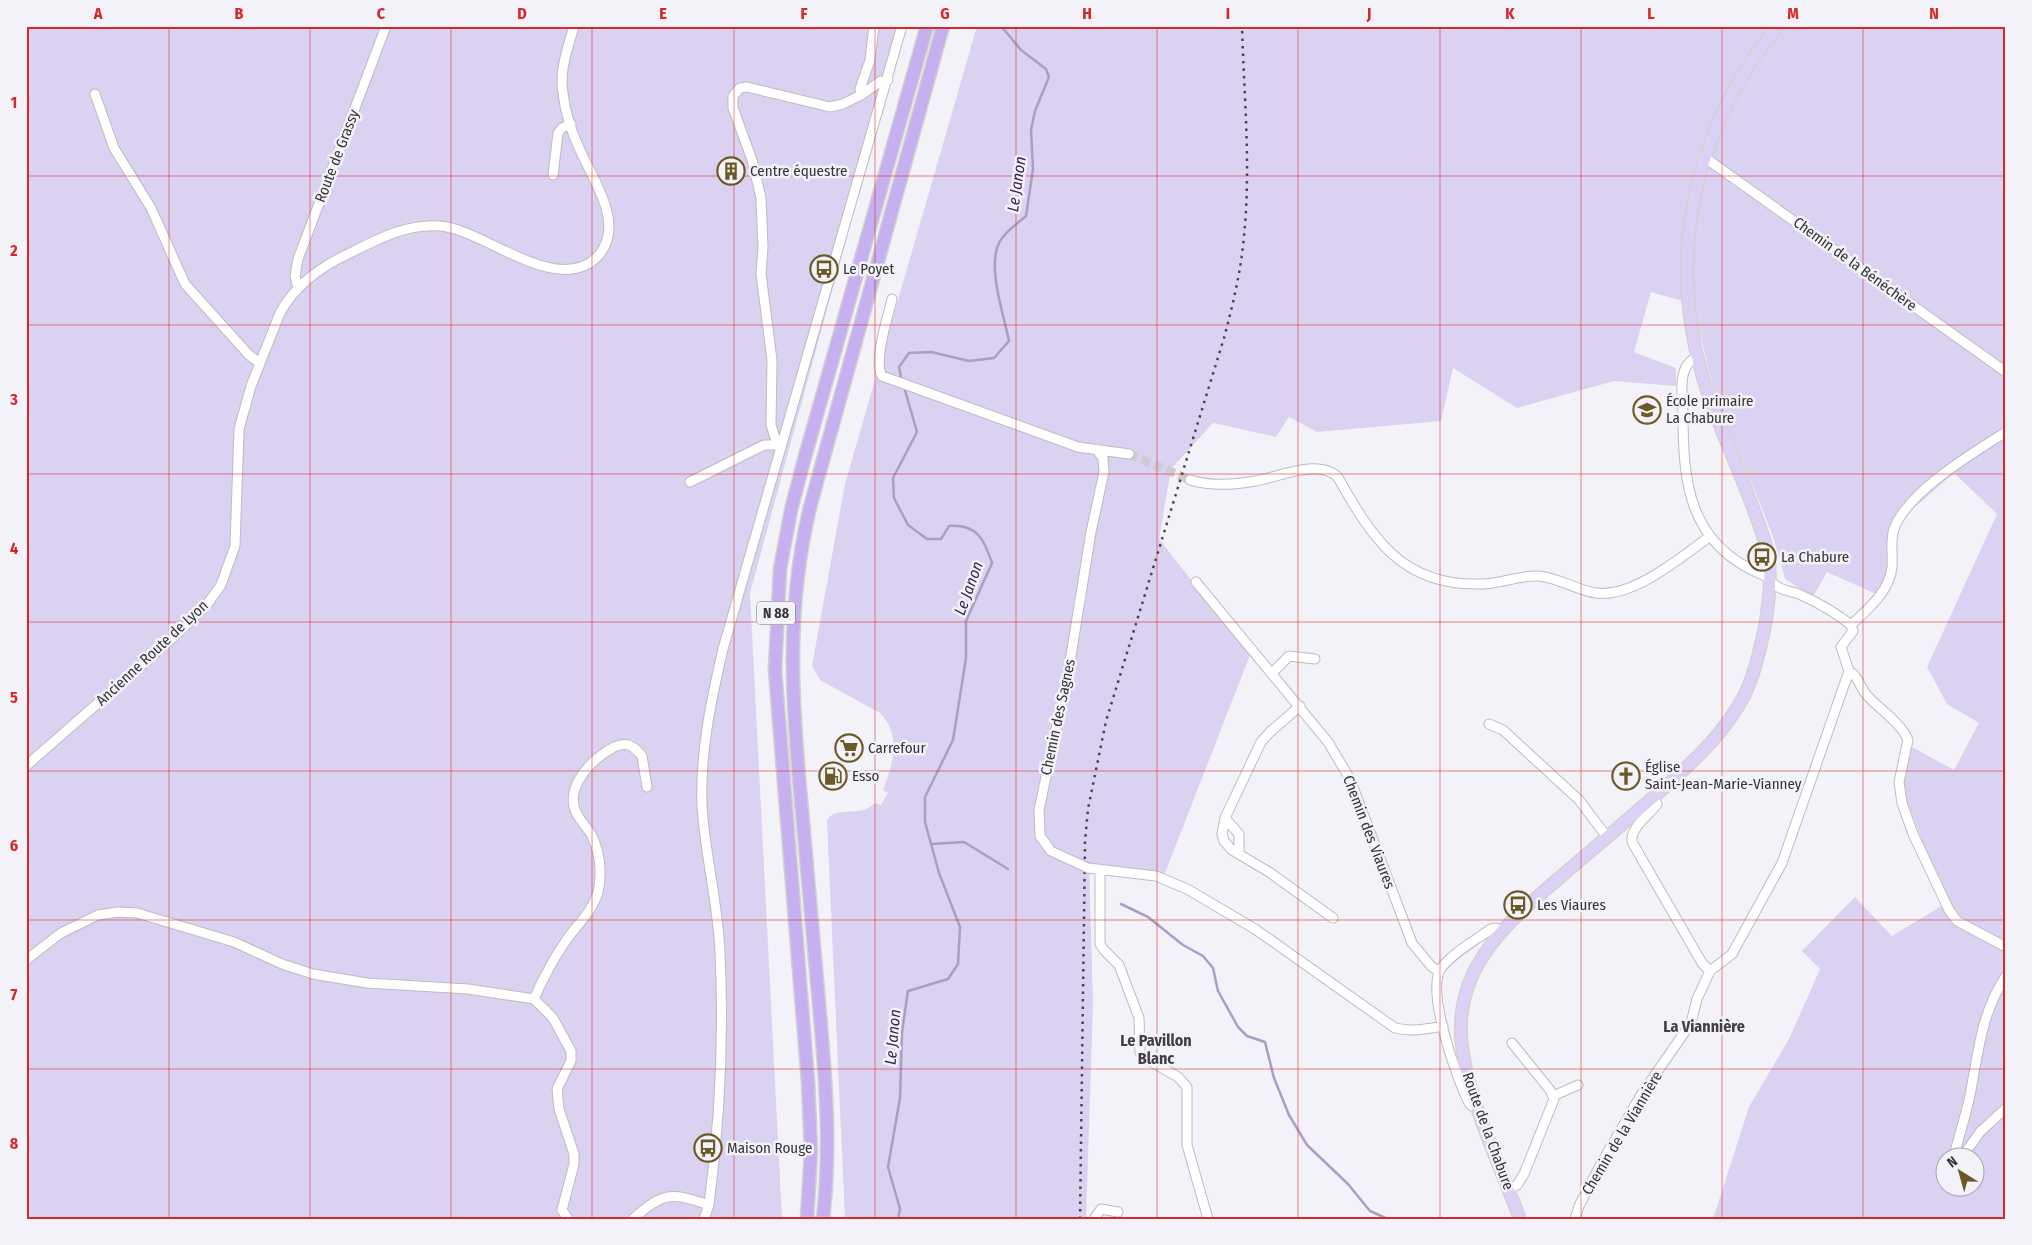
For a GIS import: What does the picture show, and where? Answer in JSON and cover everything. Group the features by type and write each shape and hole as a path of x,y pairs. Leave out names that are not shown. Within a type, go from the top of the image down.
{"highway":[{"name":"N 88","path":"807,1219 811,1151 808,1082 775,670 780,568 791,510 804,460 927,26"},
{"name":"N 88","path":"823,1219 827,1188 827,1101 792,705 793,604 802,540 810,507 943,26"}],"main road":[{"name":"Route de la Chabure","path":"1520,1219 1477,1104 1465,1066 1462,1045 1463,1008 1471,978 1489,946 1512,919 1653,798 1711,742 1731,717 1744,696 1753,675 1762,642 1770,580 1769,558 1762,531 1712,402 1697,357 1691,330 1686,283 1690,214 1704,157 1726,102 1758,51 1778,26"}],"street":[{"name":"Route de Grassy","path":"298,288 295,276 298,259 386,26"},
{"name":"Ancienne Route de Lyon","path":"26,766 177,634 208,603 221,585 235,546 239,429 260,363 280,313 288,298 298,288 328,265 371,242 408,228 429,225 454,227 508,252 547,267 562,269 590,262 598,256 606,240 607,211 601,193 581,152 571,124 561,84 574,26"},
{"path":"861,95 860,90 870,60 874,26"},
{"path":"704,1219 709,1205 720,1108 721,975 702,805 703,753 709,708 723,649 780,444 888,80 902,26"},
{"path":"780,444 771,425 772,360 761,274 763,247 761,198 752,160 733,108 733,96 740,88 748,88 830,107 843,104 861,95 881,81 888,80"},
{"path":"95,94 114,148 151,208 185,284 249,355 260,363"},
{"path":"553,175 558,133 562,128 571,124"},
{"name":"Chemin de la Bénéchère","path":"1704,157 2006,372"},
{"path":"892,299 878,366 882,376 894,382 910,386 1078,447 1129,454"},
{"path":"1697,357 1689,362 1682,383 1683,450 1686,482 1709,537 1776,586 1819,604 1851,625 1853,632 1840,647 1849,671 1854,675 1867,696 1900,728 1908,740 1899,782 1902,803 1912,834 1949,910 1957,921 2006,947"},
{"path":"1851,625 1884,591 1892,571 1894,529 1904,513 1945,472 2006,432"},
{"path":"690,482 764,445 780,444"},
{"name":"Chemin des Sagnes","path":"1096,449 1103,458 1104,472 1091,532 1069,668 1039,810 1040,836 1051,851 1088,868 1156,876 1187,889 1255,929 1395,1028 1418,1030 1443,1026"},
{"path":"1190,480 1201,483 1236,484 1306,469 1330,471 1337,476 1377,539 1396,559 1408,568 1428,576 1458,583 1487,584 1537,576 1593,592 1607,594 1638,583 1709,537"},
{"name":"Chemin des Viaures","path":"1196,582 1327,740 1350,779 1412,943 1431,966 1439,972"},
{"path":"1272,672 1289,656 1315,659"},
{"name":"Chemin de la Viannière","path":"1575,1219 1579,1206 1594,1176 1641,1095 1691,1023 1697,999 1710,971 1732,954 1782,863 1849,671"},
{"path":"1300,706 1261,742 1225,818 1222,834 1228,847 1269,872 1333,918"},
{"path":"1489,724 1503,730 1579,800 1607,837"},
{"path":"534,999 546,973 593,906 598,892 600,875 597,848 575,810 574,789 584,772 596,759 621,744 629,744 642,756 647,787"},
{"path":"1653,798 1657,804 1631,836 1632,842 1702,963 1710,971"},
{"path":"1225,818 1239,834 1240,854"},
{"path":"1100,870 1100,944 1121,970 1139,1018 1139,1048 1142,1056 1178,1077 1187,1087 1187,1145 1208,1219"},
{"path":"26,960 61,933 98,915 118,912 137,913 234,942 282,964 313,974 375,984 468,989 534,999 554,1018 571,1051 571,1061 557,1089 559,1109 574,1154 574,1164 562,1210 568,1219"},
{"path":"1477,1104 1472,1106 1456,1073 1443,1026 1436,990 1439,972 1452,958 1490,929 1496,928 1501,931"},
{"path":"2006,976 1996,991 1983,1024 1969,1101 1956,1148 1959,1156 1965,1153 1980,1132 2006,1108"},
{"path":"1509,1189 1517,1185 1524,1174 1553,1102 1553,1096 1512,1042"},
{"path":"1553,1096 1578,1085"},
{"path":"633,1219 661,1197 680,1197 709,1205"},
{"path":"1094,1219 1101,1209 1118,1212"}],"shaded area":[{"path":"26,26 904,26 750,593 782,1219 26,1219"},
{"path":"977,26 2006,26 2006,1219 1713,1219 1749,1107 1789,1039 1820,969 1802,951 1855,897 1892,936 1948,902 1931,866 1902,787 1910,746 1954,770 1979,723 1947,704 1927,667 1997,514 1954,473 1906,515 1895,537 1888,570 1876,594 1827,572 1813,597 1785,579 1761,506 1721,410 1707,365 1693,304 1651,292 1634,352 1676,368 1676,386 1614,381 1517,408 1453,368 1441,421 1317,432 1289,417 1276,437 1213,423 1171,469 1159,539 1250,655 1165,873 1089,863 1093,1003 1086,1219 845,1219 827,821 829,817 840,812 863,810 875,803 881,805 888,793 883,790 894,750 891,731 880,713 820,680 812,666 845,484"}],"waterway":[{"name":"Le Janon","path":"902,382 899,367 909,353 931,352 969,361 994,358 1009,341 998,292 995,265 996,253 1004,235 1026,216 1033,169 1031,130 1035,111 1049,77 1046,69 1021,50 1001,26"},
{"name":"Le Janon","path":"898,1219 900,1209 888,1167 900,1098 902,1032 908,991 948,979 958,964 960,927 939,873 925,822 925,797 953,740 966,658 966,621 992,563 982,540 973,530 959,526 949,526 941,539 927,539 908,525 894,498 893,478 917,432 904,387"},
{"path":"931,844 964,842 1008,869"},
{"path":"1121,904 1148,917 1183,945 1203,956 1213,968 1218,991 1238,1027 1247,1036 1265,1042 1274,1078 1289,1115 1307,1145 1348,1184 1370,1211 1388,1219"}],"tunnel":[{"path":"1129,454 1190,480"}],"railway":[{"path":"1080,1219 1085,841 1088,809 1106,721 1224,338 1241,262 1247,184 1242,26"}],"place":[{"name":"Centre équestre","path":"731,171"},
{"name":"Le Poyet","path":"824,269"},
{"name":"École primaire La Chabure","path":"1647,410"},
{"name":"La Chabure","path":"1762,557"},
{"name":"Carrefour","path":"849,748"},
{"name":"Esso","path":"833,776"},
{"name":"Église Saint-Jean-Marie-Vianney","path":"1626,776"},
{"name":"Les Viaures","path":"1518,905"},
{"name":"Maison Rouge","path":"708,1148"}],"district":[{"name":"La Viannière","path":"1704,1026"},
{"name":"Le Pavillon Blanc","path":"1156,1049"}]}
